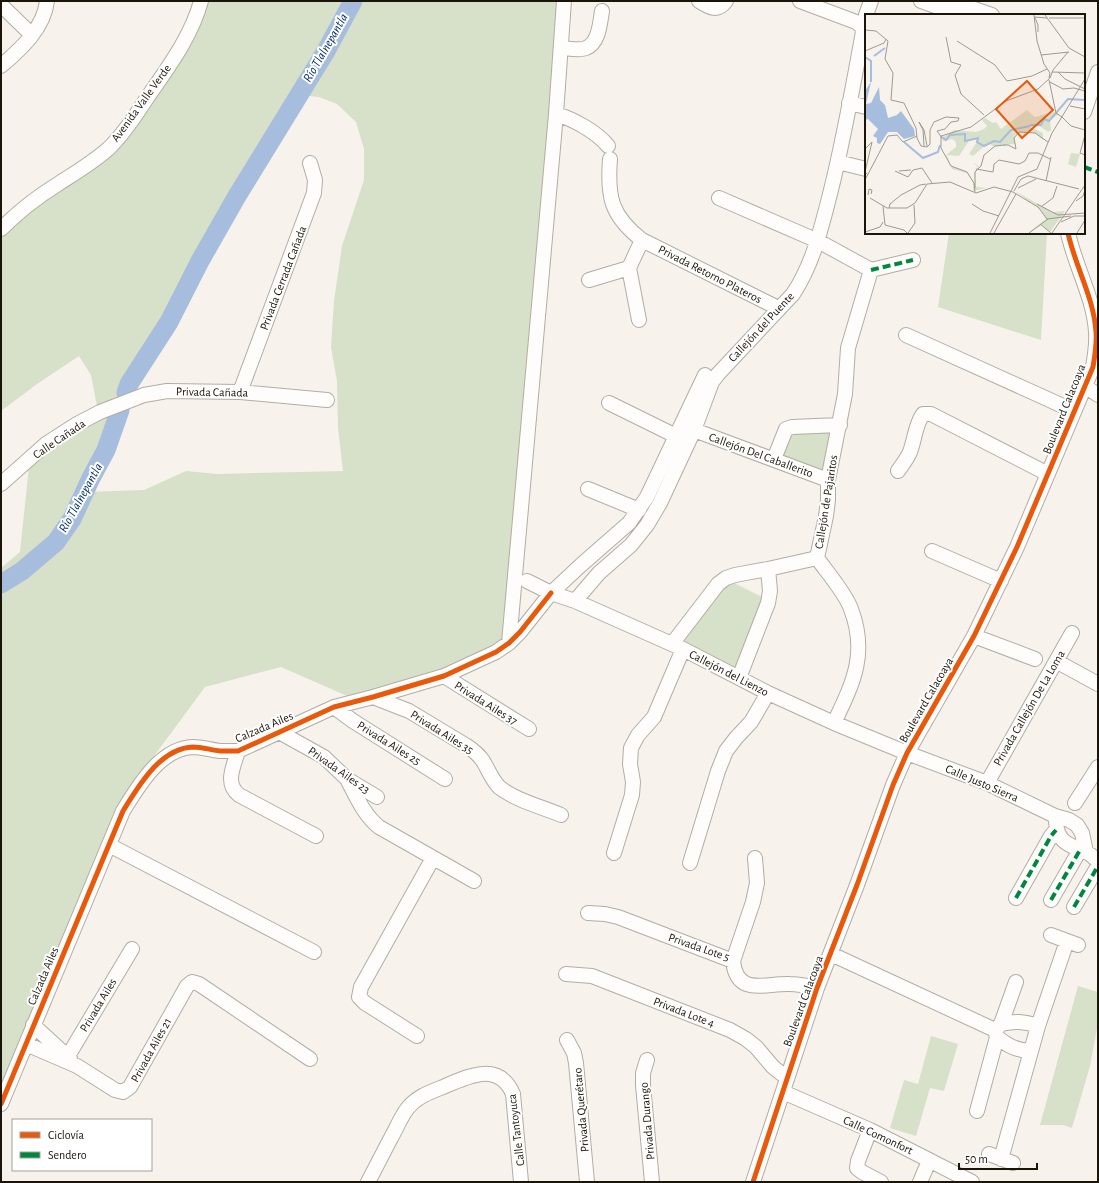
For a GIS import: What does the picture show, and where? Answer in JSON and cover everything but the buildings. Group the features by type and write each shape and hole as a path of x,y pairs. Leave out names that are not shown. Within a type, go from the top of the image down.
{"street":[{"path":"1,66 16,53 32,35 46,11 47,1"},
{"name":"Avenida Valle Verde","path":"1,229 26,206 92,162 109,148 158,82 183,43 193,24 200,1"},
{"path":"509,643 556,114 564,1"},
{"path":"698,1 716,8 722,6 726,1"},
{"path":"800,1 856,22 865,22"},
{"name":"Callejón del Puente","path":"867,14 871,1"},
{"path":"921,1 957,14"},
{"path":"951,1 989,14"},
{"path":"1,5 32,35"},
{"path":"560,48 585,49 592,44 596,36 602,11"},
{"name":"Callejón del Puente","path":"575,601 599,573 631,545 647,525 660,503 694,430 712,382 778,308 793,294 800,283 818,241 838,162 865,22"},
{"path":"1086,98 1098,72"},
{"path":"849,103 865,107"},
{"name":"Privada Retorno Plateros","path":"556,114 565,117 598,136 609,153 611,199 618,217 628,229 642,240 778,308"},
{"path":"838,162 865,169"},
{"name":"Privada Cerrada Cañada","path":"240,392 314,193 315,180 310,163"},
{"path":"719,198 818,241 871,270 913,260"},
{"name":"Boulevard Calacoaya","path":"752,1182 817,988 857,885 893,785 907,753 974,636 1001,581 1017,547 1093,367 1096,351 1096,314 1068,234"},
{"path":"639,320 629,268 642,240"},
{"path":"589,280 629,268"},
{"name":"Callejón de Pajaritos","path":"834,723 850,689 858,663 859,637 851,608 838,586 817,558 826,516 828,480 845,394 848,348 871,270"},
{"path":"906,335 1074,411"},
{"name":"Calzada Ailes","path":"1,1104 123,811 145,777 162,760 177,750 192,747 221,751 238,750 334,707 444,676 496,652 509,643 538,611 551,593 629,523 639,510 647,497 705,375"},
{"path":"1085,386 1098,395"},
{"name":"Privada Cañada","path":"100,412 144,395 167,391 240,392 327,400"},
{"path":"609,403 676,436"},
{"name":"Calle Cañada","path":"1,484 46,444 77,424 100,412"},
{"path":"898,471 910,452 919,419 923,414 931,414 1048,474"},
{"path":"774,459 786,429 792,427 840,425"},
{"name":"Callejón Del Caballerito","path":"694,430 828,480"},
{"path":"588,489 639,510"},
{"path":"932,551 1001,581"},
{"path":"614,853 632,795 633,782 630,764 631,748 638,735 654,717 677,647 718,584 735,574 817,558"},
{"path":"739,678 768,603 770,591 768,568"},
{"name":"Callejón del Lienzo","path":"527,581 551,593 575,601 677,647 768,693 834,723 907,753"},
{"name":"Privada Callejón De La Loma","path":"986,783 1072,633"},
{"path":"974,636 1035,659"},
{"path":"1056,661 1098,684"},
{"name":"Privada Ailes 37","path":"444,676 529,729"},
{"path":"690,863 718,771 726,751 755,716 768,693"},
{"name":"Privada Ailes 35","path":"373,697 409,711 476,752 493,779 507,792 518,798 561,815"},
{"name":"Privada Ailes 25","path":"334,707 445,779"},
{"name":"Privada Ailes 23","path":"279,732 324,757 347,779 377,797"},
{"path":"238,750 230,784 233,791 316,836"},
{"name":"Calle Justo Sierra","path":"907,753 986,783 1056,823 1069,820 1077,826 1082,833 1083,851"},
{"path":"1075,803 1098,767"},
{"path":"347,779 367,815 372,821 474,881"},
{"path":"1016,898 1051,836 1056,823"},
{"name":"Calle Justo Sierra","path":"1056,823 1060,838 1098,861"},
{"path":"109,845 314,952"},
{"path":"1051,900 1083,851"},
{"path":"417,1036 365,1003 359,996 361,987 433,858"},
{"name":"Privada Lote 5","path":"588,913 605,914 618,918 733,961 753,902 756,883 755,858"},
{"path":"1074,907 1098,866"},
{"path":"1001,1159 1038,1026 1072,943 1051,935"},
{"name":"Privada Ailes","path":"70,1061 132,949"},
{"path":"831,954 998,1030 1007,1045 1018,1050 1030,1051"},
{"path":"733,961 734,970 745,985 754,987 803,984 817,988"},
{"name":"Privada Lote 4","path":"566,974 592,976 730,1030 746,1039 756,1047 773,1068 787,1078"},
{"name":"Privada Ailes 21","path":"33,1025 70,1061 115,1090 123,1092 130,1087 187,986 192,982 199,984 310,1059"},
{"path":"978,1111 998,1030 1016,982"},
{"path":"998,1030 1013,1021 1026,1022 1038,1026"},
{"name":"Privada Querétaro","path":"567,1040 574,1052 576,1063 587,1182"},
{"name":"Privada Ailes 21","path":"26,1044 70,1061"},
{"name":"Privada Durango","path":"647,1060 643,1073 643,1085 652,1182"},
{"name":"Calle Tantoyuca","path":"368,1182 401,1119 413,1102 421,1096 465,1077 477,1074 492,1074 502,1078 509,1085 513,1094 521,1182"},
{"name":"Calle Comonfort","path":"783,1092 870,1130 972,1182"},
{"path":"870,1130 857,1168 882,1182"},
{"path":"920,1182 929,1161"}],"green space":[{"path":"206,1 564,1 508,642 445,672 354,699 281,667 205,687 135,782 1,1091 1,568 20,552 30,457 125,402 110,453 87,492 144,490 186,471 217,474 343,471 338,428 337,381 331,347 334,301 342,246 364,180 364,149 356,122 337,104 319,97 298,95 200,261 169,322 129,384 126,393 97,406 91,375 79,356 37,384 1,411 1,229 92,162 158,82 188,50 202,22"},
{"path":"949,234 1047,234 1041,340 938,307"},
{"path":"836,428 822,474 782,458 793,429"},
{"path":"728,580 766,599 735,674 677,645"},
{"path":"1078,986 1098,992 1098,1023 1090,1066 1072,1128 1063,1125 1040,1125"},
{"path":"931,1036 958,1044 944,1091 930,1088 916,1136 890,1128 904,1080 918,1084"}],"waterway":[{"path":"126,393 129,384 169,322 200,261 237,196 326,51 353,1"},
{"name":"Río Tlalnepantla","path":"1,584 22,571 56,542 72,519 106,450 120,410"}],"marked path":[{"path":"1085,167 1098,172"},
{"path":"871,270 913,260"},
{"path":"1016,898 1051,836 1056,830"},
{"path":"1051,900 1080,850"},
{"path":"1074,907 1098,866"}],"cycle path":[{"path":"753,1182 817,988 857,885 893,785 907,753 974,636 1017,547 1093,367 1096,341 1095,319 1068,234"},
{"path":"1,1104 123,811 143,780 160,761 181,749 193,747 220,751 238,751 334,707 444,676 496,652 509,643 520,632 551,593"}]}
